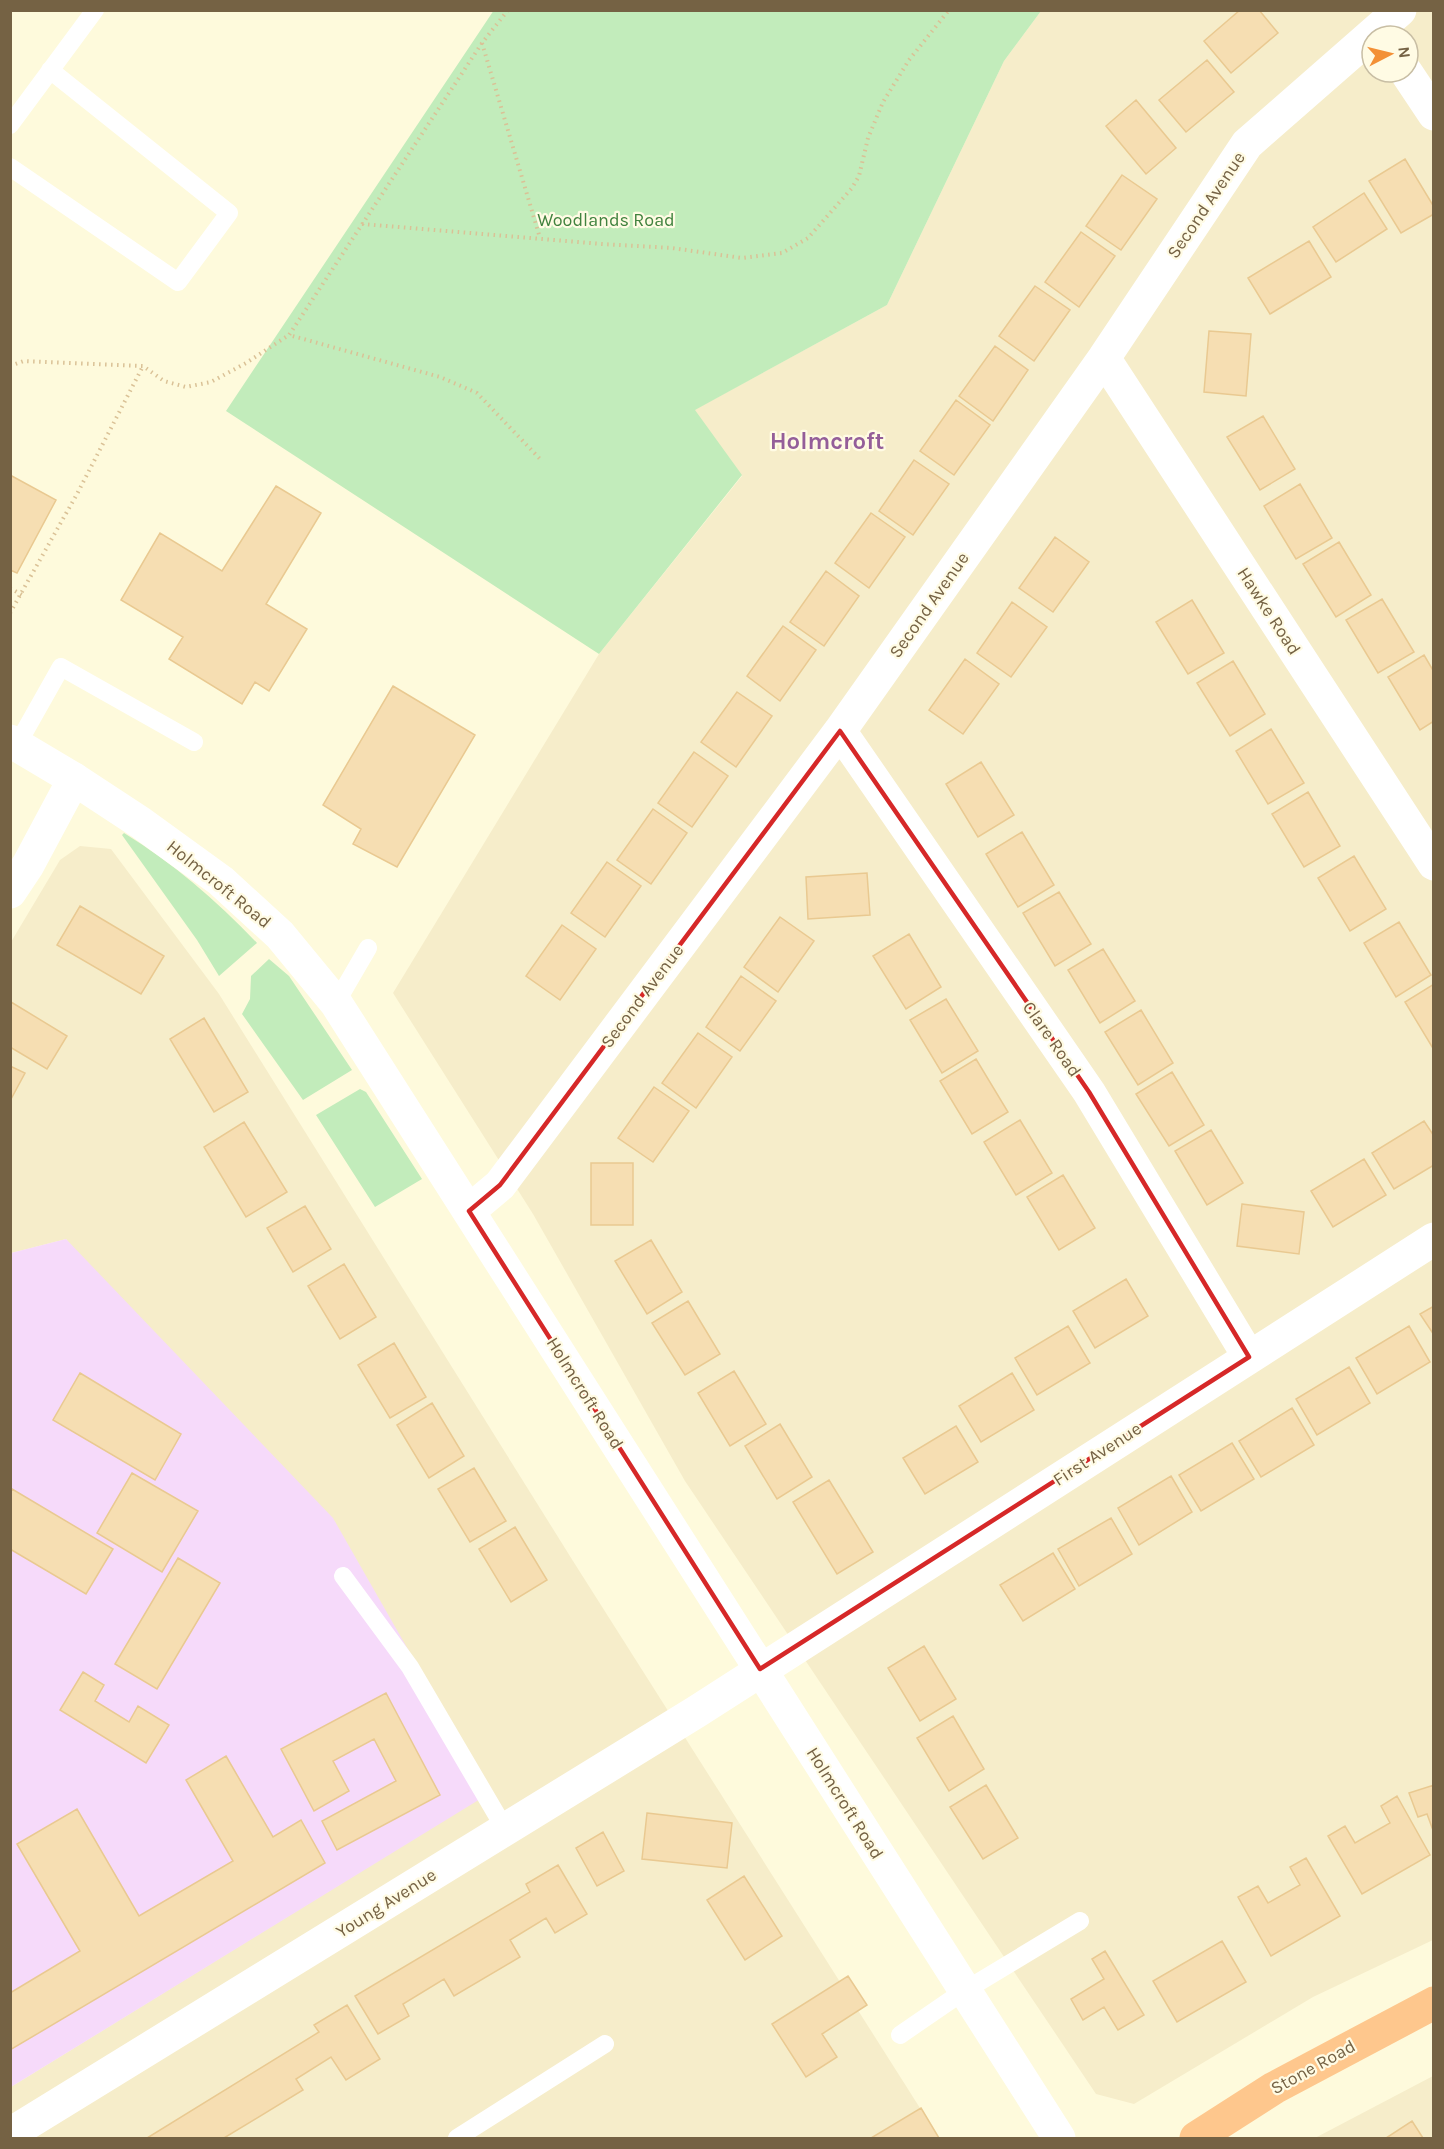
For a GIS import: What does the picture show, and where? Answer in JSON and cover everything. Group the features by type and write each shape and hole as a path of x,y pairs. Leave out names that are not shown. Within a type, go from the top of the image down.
{"highway":[{"name":"Stone Road","path":"1196,2139 1274,2088 1434,2003"}],"street":[{"name":"Second Avenue","path":"469,1210 500,1185 840,731 1104,358 1247,144 1360,48"},
{"path":"1414,84 1434,114"},
{"name":"Hawke Road","path":"1104,358 1434,864"},
{"name":"Clare Road","path":"840,731 1089,1092 1249,1357"},
{"name":"Holmcroft Road","path":"14,743 141,823 221,881 280,935 336,1003 1059,2139"},
{"path":"16,872 74,779"},
{"name":"First Avenue","path":"760,1669 1434,1239"},
{"name":"Young Avenue","path":"10,2134 696,1712 760,1669"}],"lane":[{"path":"10,125 95,10"},
{"path":"10,167 178,282 230,213 50,70"},
{"path":"14,743 61,667 194,742"},
{"path":"336,1003 368,948"},
{"path":"343,1576 410,1667 505,1829"},
{"path":"900,2035 964,1991 1080,1921"},
{"path":"457,2139 605,2044"}],"path":[{"path":"10,366 24,362 143,366 164,381 186,387 211,382 289,335 482,43 508,10"},
{"path":"362,224 672,248 742,258 782,253 808,238 852,188 859,176 868,138 883,102 909,60 949,10"},
{"path":"482,43 540,238"},
{"path":"289,335 440,377 477,393 541,459"},
{"path":"10,613 72,504 143,366"},
{"path":"10,588 22,595"}],"highlighted area":[{"path":"840,731 1089,1092 1249,1357 760,1669 469,1211 500,1185"}],"shaded area":[{"path":"1041,11 1433,11 1433,1940 1313,1997 1134,2104 1096,2094 685,1481 533,1214 393,993 599,654 742,476 694,410 887,305 1004,61"},
{"path":"80,846 111,849 219,994 573,1561 939,2138 11,2138 11,2087 490,1792 66,1239 11,1253 11,942 60,860"},
{"path":"66,1239 333,1518 490,1793 11,2087 11,1253"},
{"path":"1433,2076 1433,2138 1315,2138"}],"green space":[{"name":"Woodlands Road","path":"494,10 1041,11 1004,61 887,305 695,410 742,475 599,654 226,411"},
{"path":"124,833 160,857 194,884 257,943 219,976 197,940 122,835"},
{"path":"269,959 289,976 352,1070 303,1100 242,1014 250,999 251,976"},
{"path":"360,1089 366,1092 422,1179 375,1207 316,1115"}],"building":[{"path":"1240,10 1259,10 1278,33 1231,73 1204,41"},
{"path":"1207,60 1234,92 1186,132 1159,100"},
{"path":"1136,100 1176,148 1146,174 1106,126"},
{"path":"1405,159 1434,207 1434,214 1401,233 1369,181"},
{"path":"1122,175 1157,199 1121,250 1086,226"},
{"path":"1364,193 1387,229 1336,262 1313,227"},
{"path":"1081,232 1115,256 1079,307 1045,282"},
{"path":"1309,241 1331,277 1270,314 1248,278"},
{"path":"1035,286 1070,310 1034,361 999,336"},
{"path":"1209,331 1251,334 1246,396 1204,392"},
{"path":"995,346 1028,370 993,421 959,396"},
{"path":"956,400 990,425 954,475 920,451"},
{"path":"1263,416 1295,469 1260,490 1227,437"},
{"path":"914,460 949,484 913,535 879,511"},
{"path":"10,475 56,500 17,573 10,570"},
{"path":"1300,484 1332,538 1296,559 1264,506"},
{"path":"276,486 321,513 266,604 307,629 269,691 255,682 242,704 169,659 183,637 121,600 160,533 222,571"},
{"path":"871,513 905,537 869,588 835,563"},
{"path":"1055,537 1089,562 1053,612 1019,588"},
{"path":"1339,542 1371,595 1336,617 1303,564"},
{"path":"826,571 859,596 824,646 790,622"},
{"path":"1382,599 1414,652 1378,673 1346,620"},
{"path":"1192,600 1224,653 1188,674 1156,622"},
{"path":"1012,602 1047,627 1011,677 977,653"},
{"path":"783,626 816,650 780,701 747,676"},
{"path":"1424,655 1434,672 1434,721 1420,730 1388,677"},
{"path":"965,659 999,684 963,734 929,710"},
{"path":"1233,661 1265,714 1230,736 1197,683"},
{"path":"393,686 475,735 397,867 353,844 361,829 323,805"},
{"path":"737,692 772,716 736,767 701,742"},
{"path":"1271,729 1304,783 1268,804 1236,751"},
{"path":"694,752 728,776 692,827 658,803"},
{"path":"981,762 1014,815 978,837 946,784"},
{"path":"1308,792 1340,846 1304,867 1272,814"},
{"path":"653,809 687,833 651,884 617,860"},
{"path":"1022,832 1054,885 1018,907 986,854"},
{"path":"1354,856 1386,909 1350,931 1318,878"},
{"path":"607,862 641,886 605,937 571,913"},
{"path":"867,873 870,915 808,919 806,877"},
{"path":"1059,892 1091,944 1055,966 1023,913"},
{"path":"80,906 164,956 141,994 57,945"},
{"path":"780,917 814,941 778,992 744,967"},
{"path":"1399,922 1431,975 1396,997 1364,943"},
{"path":"562,925 596,949 560,1000 526,976"},
{"path":"909,934 941,987 906,1009 873,956"},
{"path":"1103,949 1135,1001 1100,1023 1068,970"},
{"path":"741,976 776,1001 740,1051 706,1027"},
{"path":"1434,984 1434,1050 1405,1002"},
{"path":"946,999 978,1051 942,1073 910,1020"},
{"path":"11,1002 67,1036 47,1069 10,1047"},
{"path":"1141,1010 1173,1063 1138,1085 1105,1032"},
{"path":"204,1018 248,1092 214,1112 170,1039"},
{"path":"698,1033 732,1057 696,1108 662,1083"},
{"path":"976,1059 1008,1112 972,1134 940,1081"},
{"path":"10,1066 25,1073 10,1101"},
{"path":"1172,1072 1204,1125 1169,1146 1136,1094"},
{"path":"654,1087 689,1111 653,1162 618,1138"},
{"path":"1020,1120 1052,1173 1016,1195 984,1142"},
{"path":"1424,1121 1434,1136 1434,1165 1394,1189 1372,1153"},
{"path":"244,1122 287,1192 246,1217 204,1147"},
{"path":"1211,1130 1243,1183 1207,1205 1175,1151"},
{"path":"1364,1159 1386,1195 1333,1227 1311,1191"},
{"path":"591,1163 633,1163 633,1225 591,1225"},
{"path":"1063,1175 1095,1228 1059,1250 1027,1197"},
{"path":"1242,1204 1304,1212 1299,1254 1237,1246"},
{"path":"305,1206 331,1249 293,1272 267,1228"},
{"path":"651,1240 682,1292 647,1314 615,1261"},
{"path":"344,1264 376,1317 340,1339 308,1286"},
{"path":"1126,1279 1148,1316 1095,1348 1073,1311"},
{"path":"688,1301 720,1354 685,1375 652,1323"},
{"path":"1434,1306 1434,1335 1420,1314"},
{"path":"1068,1326 1090,1363 1037,1395 1015,1358"},
{"path":"1409,1326 1430,1362 1377,1394 1356,1358"},
{"path":"394,1343 426,1397 390,1418 358,1365"},
{"path":"1349,1367 1370,1403 1317,1435 1296,1399"},
{"path":"734,1371 766,1424 730,1446 698,1393"},
{"path":"80,1373 181,1434 155,1480 53,1420"},
{"path":"1012,1373 1034,1410 981,1442 959,1406"},
{"path":"432,1403 464,1456 429,1478 397,1425"},
{"path":"1292,1408 1314,1445 1261,1477 1239,1441"},
{"path":"780,1424 812,1477 777,1499 745,1446"},
{"path":"956,1426 978,1462 925,1494 903,1458"},
{"path":"1232,1443 1254,1479 1201,1511 1179,1475"},
{"path":"474,1468 506,1521 470,1542 438,1489"},
{"path":"132,1473 198,1511 162,1572 97,1533"},
{"path":"1171,1476 1192,1512 1139,1545 1118,1508"},
{"path":"829,1480 873,1552 837,1574 793,1502"},
{"path":"12,1489 113,1549 86,1594 10,1549 10,1492"},
{"path":"1111,1518 1132,1554 1079,1586 1058,1549"},
{"path":"515,1527 547,1580 511,1602 479,1549"},
{"path":"1053,1553 1075,1589 1023,1621 1000,1585"},
{"path":"178,1558 220,1583 157,1689 115,1664"},
{"path":"924,1646 956,1699 920,1721 888,1668"},
{"path":"83,1672 104,1685 95,1701 129,1722 138,1706 169,1725 146,1763 60,1710"},
{"path":"386,1693 440,1795 337,1850 322,1821 396,1781 374,1739 333,1761 349,1791 314,1811 281,1749"},
{"path":"953,1716 984,1769 949,1791 917,1738"},
{"path":"226,1756 273,1837 301,1820 325,1863 10,2050 10,1993 80,1951 17,1844 77,1809 139,1916 233,1861 186,1780"},
{"path":"986,1785 1018,1838 983,1859 950,1807"},
{"path":"1434,1785 1434,1833 1427,1814 1418,1817 1409,1793"},
{"path":"1397,1796 1430,1855 1362,1894 1328,1836 1345,1826 1355,1843 1390,1823 1381,1806"},
{"path":"647,1813 732,1823 727,1868 642,1859"},
{"path":"603,1832 624,1871 597,1886 576,1848"},
{"path":"1306,1858 1340,1916 1271,1956 1238,1897 1258,1886 1268,1903 1300,1885 1290,1867"},
{"path":"558,1865 587,1914 555,1933 546,1918 510,1940 520,1957 454,1996 444,1979 403,2004 409,2016 378,2034 355,1996 530,1892 526,1884"},
{"path":"744,1876 782,1936 745,1960 707,1900"},
{"path":"1222,1941 1246,1982 1177,2022 1153,1981"},
{"path":"1105,1951 1144,2015 1118,2030 1104,2007 1083,2020 1071,1999 1104,1979 1092,1959"},
{"path":"848,1976 867,2005 822,2034 837,2057 806,2077 772,2024"},
{"path":"347,2005 380,2059 346,2080 331,2057 296,2079 303,2090 224,2138 147,2138 319,2032 314,2025"},
{"path":"921,2108 939,2138 871,2138"},
{"path":"1412,2121 1423,2138 1386,2138"}],"district":[{"name":"Holmcroft","path":"827,441"}]}
